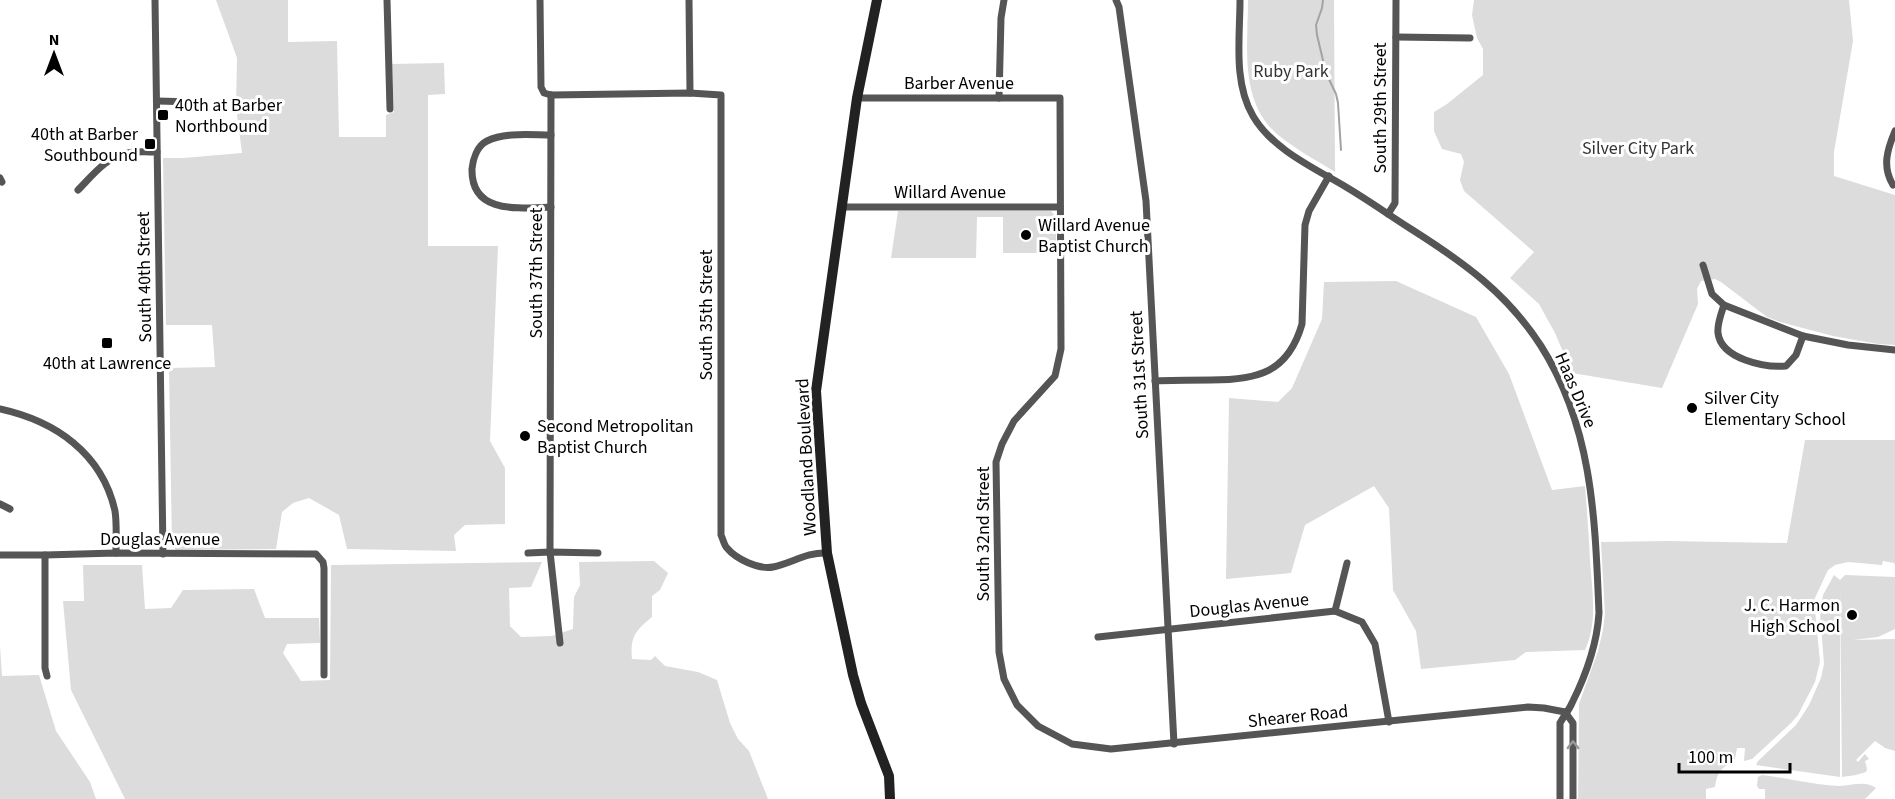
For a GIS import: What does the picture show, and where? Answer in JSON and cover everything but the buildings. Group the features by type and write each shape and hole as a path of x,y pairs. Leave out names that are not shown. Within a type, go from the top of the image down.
{"street":[{"name":"South 40th Street","path":"154,0 163,554"},
{"path":"387,0 390,109"},
{"name":"South 37th Street","path":"540,0 541,87 544,93 551,95 549,552 560,643"},
{"path":"551,95 690,93 689,0"},
{"name":"Woodland Boulevard","path":"877,0 857,98 816,391 827,554 853,675 864,713 889,776 891,799"},
{"path":"999,98 1001,18 1004,0"},
{"name":"Haas Drive","path":"1240,0 1242,89 1253,116 1264,131 1286,150 1454,256 1480,276 1504,299 1540,345 1568,398 1587,463 1592,496 1599,613 1598,630 1592,653 1571,705 1560,723 1560,799"},
{"name":"South 29th Street","path":"1388,214 1395,203 1396,0"},
{"name":"South 31st Street","path":"1118,3 1146,201 1173,744"},
{"path":"1396,37 1470,38"},
{"name":"South 35th Street","path":"690,93 721,95 721,535 726,547 737,556 765,567 773,567 806,555 827,554"},
{"name":"Barber Avenue","path":"857,98 1060,98"},
{"name":"South 32nd Street","path":"1038,726 1017,705 1004,679 999,652 996,462 1014,421 1055,376 1062,334 1060,98"},
{"path":"157,101 195,102"},
{"path":"1893,186 1888,177 1886,164 1895,131"},
{"path":"550,207 512,208 494,205 476,189 472,170 478,149 485,142 503,136 551,135"},
{"path":"78,190 106,162 117,156 130,152 157,152"},
{"path":"1155,381 1235,380 1262,374 1277,366 1285,357 1298,337 1302,324 1305,225 1309,211 1329,176"},
{"name":"Willard Avenue","path":"841,207 1060,207"},
{"path":"1703,265 1712,294 1724,305 1803,336 1848,345 1895,350"},
{"path":"1724,305 1718,323 1719,340 1724,348 1742,359 1773,367 1786,366 1796,355 1803,336"},
{"path":"0,409 34,418 54,428 74,442 93,464 105,483 115,514 116,553"},
{"path":"0,504 10,508"},
{"name":"Douglas Avenue","path":"0,555 309,553 319,557 324,568 324,675"},
{"path":"528,553 598,553"},
{"path":"45,555 45,668 47,676"},
{"path":"1347,563 1335,611 1362,622 1375,644 1389,722"},
{"name":"Douglas Avenue","path":"1098,638 1335,611"},
{"name":"Shearer Road","path":"1038,726 1071,744 1111,749 1528,707 1565,712"},
{"path":"1565,712 1573,723 1573,799"}],"green space":[{"path":"216,0 288,0 288,42 337,41 339,137 386,137 386,115 394,112 392,64 444,63 445,94 428,95 428,246 498,246 490,441 505,468 505,524 465,525 454,535 456,551 347,549 339,515 309,498 293,503 282,512 276,549 176,550 172,546 169,368 215,367 212,325 166,325 163,158 242,153 236,107 237,58"},
{"name":"Ruby Park","path":"1248,0 1334,0 1335,172 1277,134 1265,121 1256,106 1248,72"},
{"name":"Silver City Park","path":"1474,0 1849,0 1853,41 1834,152 1834,176 1895,195 1895,345 1833,336 1780,322 1767,317 1715,279 1701,281 1697,289 1698,304 1662,388 1572,373 1555,333 1539,304 1510,278 1534,252 1464,191 1460,180 1464,162 1461,154 1442,149 1434,131 1434,112 1483,75 1483,49 1477,38 1472,15"},
{"path":"898,211 1051,211 1056,217 1056,251 1054,253 1003,253 1003,217 977,217 976,258 891,258"},
{"path":"1396,281 1476,317 1509,374 1552,490 1585,486 1593,617 1585,650 1526,652 1515,660 1421,669 1416,631 1393,590 1389,508 1374,486 1305,525 1291,573 1226,579 1229,398 1278,402 1292,388 1322,319 1324,282"},
{"path":"1805,440 1895,440 1895,565 1883,561 1882,565 1848,562 1835,565 1828,570 1814,600 1820,662 1815,682 1798,715 1752,759 1744,761 1745,748 1737,748 1735,759 1721,770 1715,787 1706,789 1706,799 1578,799 1579,704 1598,651 1605,614 1601,542 1787,543"},
{"path":"654,561 668,573 660,590 652,596 652,617 641,626 635,635 632,659 651,660 655,656 665,666 698,672 717,680 730,723 738,739 749,751 768,799 125,799 71,690 63,601 84,601 83,565 142,565 145,609 171,608 183,590 254,589 265,618 319,618 320,643 287,644 283,653 301,681 330,680 331,565 542,562 531,587 509,588 510,626 521,637 552,636 573,629 574,597 580,585 579,562"},
{"path":"1834,575 1840,580 1845,575 1895,577 1895,629 1878,637 1853,640 1895,639 1895,751 1875,741 1856,760 1858,762 1865,754 1869,759 1865,761 1866,772 1842,777 1840,588 1840,777 1756,765 1796,725 1809,705 1821,678 1824,664 1820,613 1823,595"},
{"path":"0,646 2,676 39,675 56,731 90,782 96,799 0,799"},
{"path":"1762,775 1839,786 1867,784 1876,788 1865,799 1765,799 1765,789 1759,789 1757,786 1758,777"}],"waterway":[{"path":"1323,0 1316,25 1317,35 1326,73 1338,103 1341,150"}],"place":[{"name":"40th at Barber Northbound","path":"163,115"},
{"name":"40th at Barber Southbound","path":"150,144"},
{"name":"Willard Avenue Baptist Church","path":"1026,235"},
{"name":"40th at Lawrence","path":"107,343"},
{"name":"Silver City Elementary School","path":"1692,408"},
{"name":"Second Metropolitan Baptist Church","path":"525,436"},
{"name":"J. C. Harmon High School","path":"1852,615"}]}
